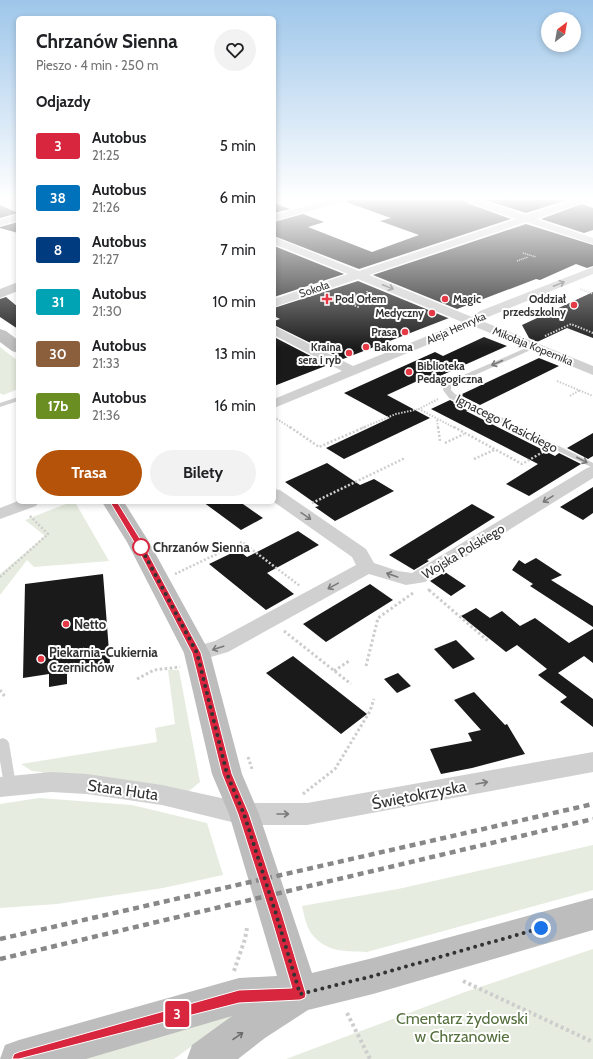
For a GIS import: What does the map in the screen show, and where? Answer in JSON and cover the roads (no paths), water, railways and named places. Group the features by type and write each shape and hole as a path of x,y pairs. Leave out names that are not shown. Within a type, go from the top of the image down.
{"street":[{"name":"Mikołaja Kopernika","path":"297,249 593,371"},
{"name":"Sokoła","path":"276,302 434,249"},
{"name":"Aleja Henryka","path":"276,403 472,322 484,314 593,270"},
{"path":"0,294 16,287"},
{"path":"276,332 352,371"},
{"path":"0,334 16,346"},
{"name":"Wojska Polskiego","path":"367,567 401,578 420,581 593,471"},
{"path":"190,660 221,648 367,567 359,553 276,495"},
{"path":"115,504 138,542 190,660 227,774 244,814 300,994"},
{"path":"0,514 29,508"},
{"name":"Świętokrzyska","path":"244,814 307,814 593,762"},
{"name":"Stara Huta","path":"5,786 51,782 86,784 162,795 244,814"},
{"path":"19,1059 239,996 300,994 373,976 593,914"},
{"path":"206,1059 252,1025 300,994"}],"lane":[{"name":"Ignacego Krasickiego","path":"533,347 448,385 447,390 452,396 593,466"},
{"path":"0,405 16,400"},
{"path":"3,742 5,786"}],"railway":[{"path":"0,939 593,804"},
{"path":"0,959 593,819"}],"place":[{"name":"Pod Orłem","path":"327,299"},
{"name":"Magic","path":"445,299"},
{"name":"Oddział przedszkolny","path":"574,305"},
{"name":"Medyczny","path":"432,313"},
{"name":"Prasa","path":"405,332"},
{"name":"Bakoma","path":"366,347"},
{"name":"Kraina sera i ryb","path":"349,353"},
{"name":"Biblioteka Pedagogiczna","path":"409,372"},
{"name":"Chrzanów Sienna","path":"141,547"},
{"name":"Netto","path":"66,624"},
{"name":"Piekarnia-Cukiernia Czernichów","path":"41,659"}],"park label":[{"name":"Cmentarz żydowski w Chrzanowie","path":"462,1027"}]}
